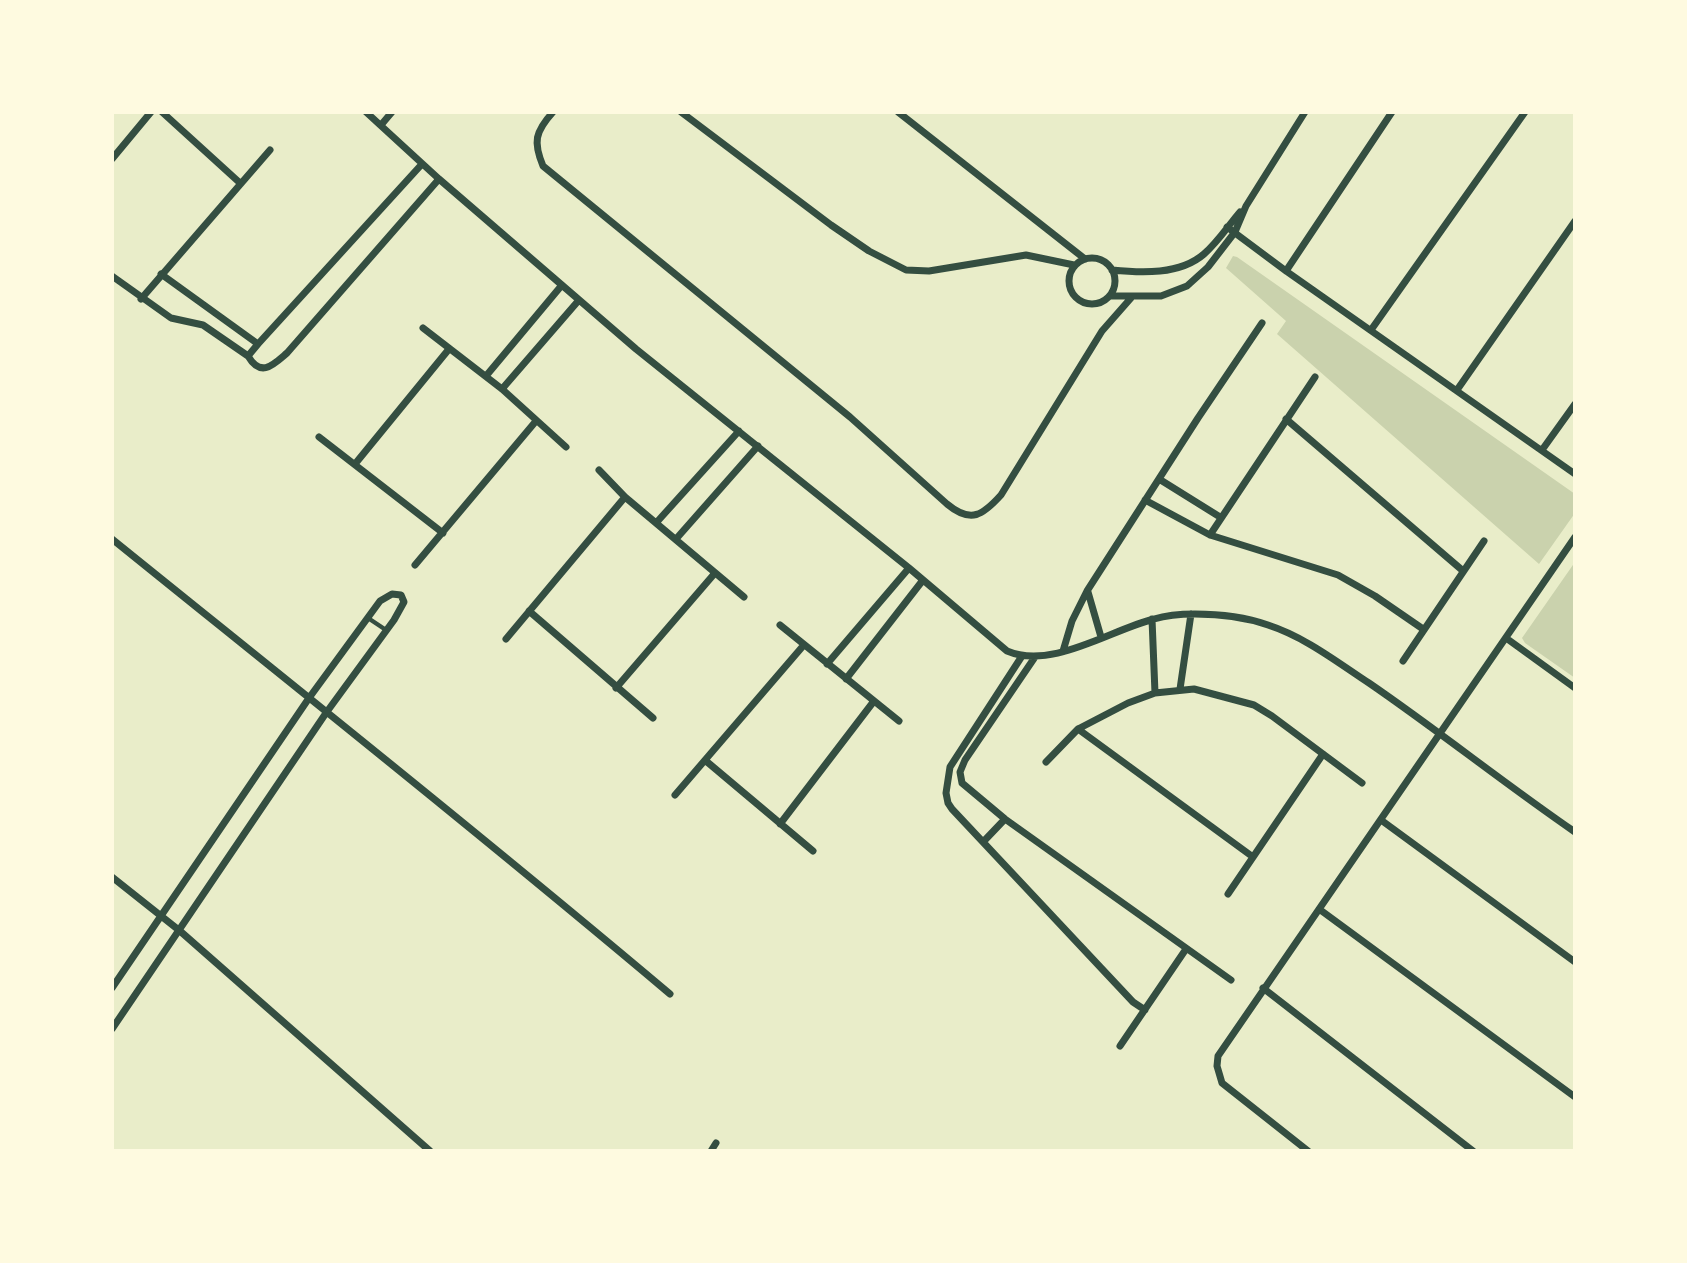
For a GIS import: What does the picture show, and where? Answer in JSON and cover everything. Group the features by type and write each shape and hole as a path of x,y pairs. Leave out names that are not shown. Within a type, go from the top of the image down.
{"street":[{"path":"112,159 151,112"},
{"path":"162,112 240,183"},
{"path":"366,112 439,179 636,349 909,568 1000,646 1022,656 1035,657 1063,652 1152,619 1191,614 1241,617 1270,625 1311,645 1440,732 1575,832"},
{"path":"381,125 392,112"},
{"path":"553,112 539,129 537,137 538,154 543,166 850,417 947,504 963,515 979,513 1001,495 1102,331 1130,298"},
{"path":"681,112 831,225 898,267 916,272 929,271 1026,255 1074,265 1085,259 1101,259 1112,270 1115,283 1110,296 1099,303 1091,304 1075,297 1068,282 1074,265"},
{"path":"898,112 1085,259"},
{"path":"1112,270 1139,273 1184,265 1204,254 1245,206 1305,112"},
{"path":"1286,271 1391,112"},
{"path":"1371,330 1525,112"},
{"path":"141,299 270,150"},
{"path":"248,356 422,164"},
{"path":"112,276 171,318 203,325 248,356 253,363 264,368 273,365 287,353 439,179"},
{"path":"1110,296 1161,296 1187,286 1208,267 1235,232 1245,206"},
{"path":"1457,390 1575,220"},
{"path":"1227,227 1575,474"},
{"path":"162,274 258,344"},
{"path":"486,376 562,285"},
{"path":"502,389 579,300"},
{"path":"1063,652 1072,621 1087,591 1262,323"},
{"path":"423,328 502,389 566,447"},
{"path":"355,464 449,349"},
{"path":"1210,535 1315,377"},
{"path":"1542,450 1575,404"},
{"path":"1286,419 1462,570"},
{"path":"415,565 536,421"},
{"path":"656,523 739,430"},
{"path":"319,437 443,533"},
{"path":"677,540 758,446"},
{"path":"599,470 625,497 744,597"},
{"path":"1159,479 1220,517"},
{"path":"506,639 625,497"},
{"path":"1146,500 1210,535 1338,575 1375,596 1423,629"},
{"path":"1308,1151 1222,1083 1217,1066 1219,1056 1263,988 1575,537"},
{"path":"112,539 326,713 402,771 670,994"},
{"path":"1403,661 1484,541"},
{"path":"827,664 909,568"},
{"path":"617,688 715,573"},
{"path":"846,679 923,580"},
{"path":"1087,591 1101,637"},
{"path":"112,988 309,698 386,596 395,593 401,595 404,602 401,610 326,713 112,1029"},
{"path":"528,611 653,718"},
{"path":"1180,690 1191,614"},
{"path":"1152,619 1155,693"},
{"path":"780,625 899,721"},
{"path":"1506,638 1575,688"},
{"path":"676,795 803,646"},
{"path":"1022,656 956,755 947,774 946,799 952,809 1103,972 1133,1002 1145,1010"},
{"path":"1035,657 965,760 960,772 964,786 1005,819 1231,980"},
{"path":"1046,762 1078,729 1128,703 1155,693 1180,690 1211,692 1254,705 1362,783"},
{"path":"780,824 874,701"},
{"path":"1078,729 1253,857"},
{"path":"1228,894 1323,754"},
{"path":"956,755 965,760"},
{"path":"706,761 813,851"},
{"path":"984,841 1005,819"},
{"path":"1381,820 1575,962"},
{"path":"112,877 162,915 430,1151"},
{"path":"1319,909 1575,1097"},
{"path":"1120,1046 1186,949"},
{"path":"1263,988 1473,1151"},
{"path":"711,1151 716,1143"}],"lane":[{"path":"368,618 387,630"}],"green space":[{"path":"1233,256 1575,494 1575,513 1539,564 1277,334 1286,321 1226,268"},
{"path":"1575,562 1575,678 1525,643 1522,638"}]}
